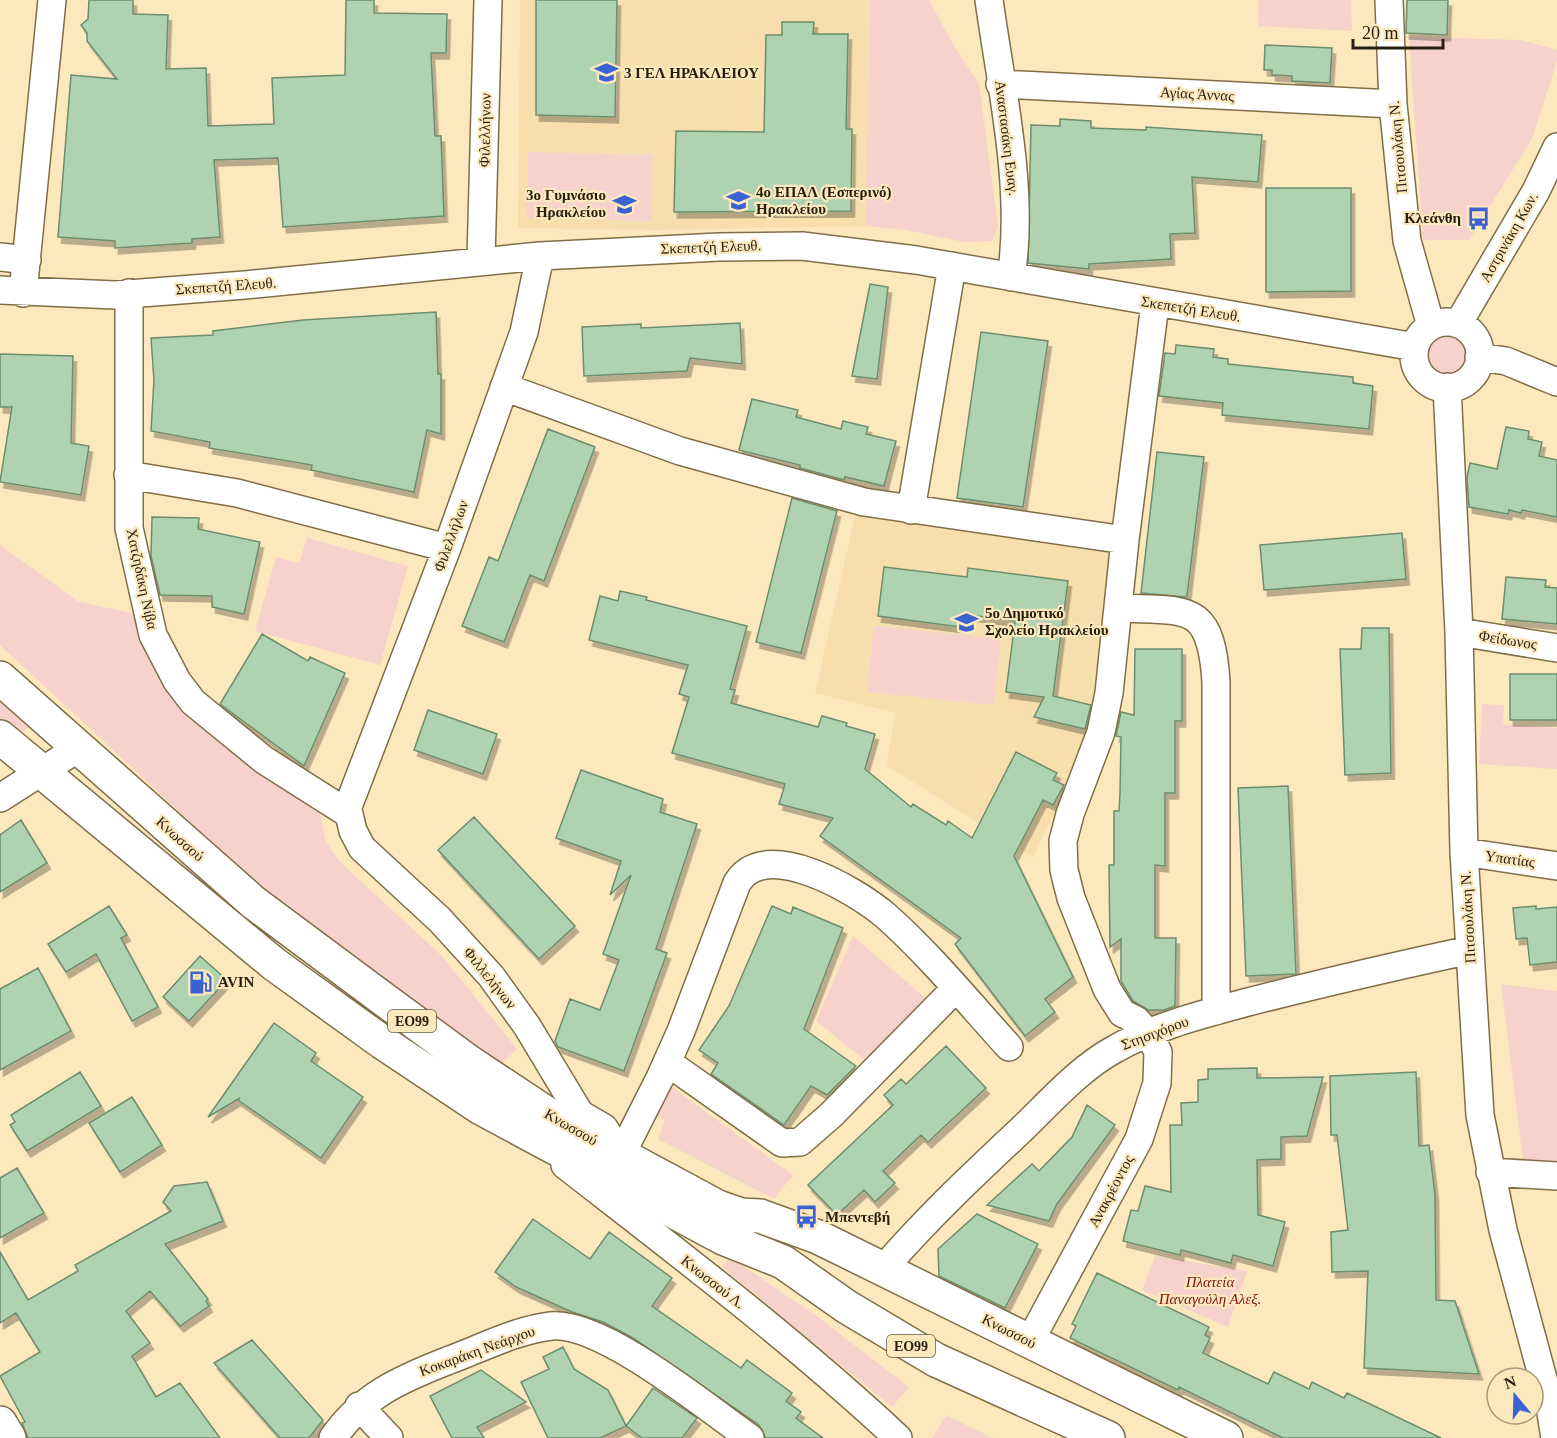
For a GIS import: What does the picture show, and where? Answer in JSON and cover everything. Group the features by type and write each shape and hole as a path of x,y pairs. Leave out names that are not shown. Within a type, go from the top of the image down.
{"main road":[{"name":"Κνωσσού","path":"0,678 80,747 203,860 271,915 470,1062 558,1120 718,1207 741,1215 773,1220 884,1268 1218,1436"},
{"name":"Κνωσσού","path":"0,737 274,964 382,1042 522,1132 544,1140 723,1238 783,1262 889,1333 989,1386 1108,1438"},
{"path":"989,1386 1066,1438"},
{"path":"0,1423 9,1438"}],"street":[{"path":"11,292 27,260 52,0"},
{"name":"Φιλελλήνων","path":"481,260 488,0"},
{"name":"Αναστασάκη Ευαγ.","path":"989,0 1015,198 1014,254 1011,277"},
{"name":"Πιτσουλάκη Ν.","path":"1389,0 1393,104 1407,241 1423,337"},
{"name":"Αγίας Άννας","path":"1000,84 1393,104"},
{"name":"Αστρινάκη Κων.","path":"1458,324 1536,191 1557,147"},
{"name":"Σκεπετζή Ελευθ.","path":"11,292 129,293 312,279 540,255 719,247 802,246 886,255 1155,303 1423,337"},
{"name":"Φιλελλήλων","path":"346,812 447,548 524,332 540,255"},
{"path":"0,257 27,260"},
{"path":"911,510 952,266"},
{"name":"Χατζηδάκη Νίβα","path":"129,293 129,528 153,635 177,681 194,702 236,738 292,779 346,812"},
{"path":"1149,1034 1136,1020 1122,1013 1107,989 1078,919 1066,882 1064,863 1066,828 1095,751 1106,711 1155,303"},
{"path":"1443,322 1458,324 1474,337 1479,357 1476,370 1467,380 1447,387 1432,384 1421,375 1414,360 1423,337 1443,322"},
{"path":"1479,357 1506,361 1557,382"},
{"path":"504,387 680,451 864,502 1125,540"},
{"name":"Πιτσουλάκη Ν.","path":"1447,387 1459,632 1464,852 1476,1077 1490,1172 1518,1292 1549,1401 1555,1438"},
{"path":"128,476 237,493 447,548"},
{"path":"1118,608 1189,613 1202,623 1210,639 1216,682 1216,1011"},
{"name":"Φείδωνος","path":"1459,632 1557,648"},
{"path":"0,798 80,747"},
{"name":"Φιλλελήνων","path":"346,812 349,814 353,831 362,848 440,920 491,976 527,1026 580,1114 604,1128 621,1155"},
{"name":"Υπατίας","path":"1464,852 1557,866"},
{"path":"621,1155 667,1062 737,883 746,871 755,866 768,863 786,865 850,891 886,916 1009,1047"},
{"name":"Στησιχόρου","path":"884,1268 934,1213 1077,1077 1114,1050 1149,1034 1216,1011 1368,971 1470,950"},
{"path":"667,1062 782,1143 800,1142 831,1114 956,988"},
{"name":"Ανακρέοντος","path":"1030,1341 1139,1139 1159,1072 1158,1052 1149,1034"},
{"name":"Κνωσσού Λ.","path":"522,1132 777,1332 842,1386 898,1438"},
{"path":"1490,1172 1557,1176"},
{"name":"Κοκαράκη Νεάρχου","path":"333,1438 359,1406 399,1380 533,1330 562,1326 592,1335 628,1354 750,1438"},
{"path":"359,1406 389,1438"}],"shaded area":[{"path":"520,0 870,0 865,226 659,230 518,228"},
{"name":"5ο Δημοτικό Σχολείο Ηρακλείου","path":"855,516 1111,551 1093,734 1033,857 886,765 896,713 815,693"}],"green space":[{"path":"870,0 929,0 955,48 979,83 998,227 992,241 964,242 906,230 865,226"},
{"path":"1259,0 1351,0 1352,31 1258,26"},
{"path":"1409,37 1521,40 1557,50 1557,61 1532,139 1469,240 1423,240"},
{"path":"528,152 653,155 652,221 526,218"},
{"path":"1447,334 1455,335 1462,340 1467,347 1467,363 1462,370 1455,375 1447,376 1439,375 1432,370 1427,363 1426,355 1427,347 1432,340 1439,335"},
{"path":"307,538 408,566 380,665 255,631 276,557 299,563"},
{"path":"0,545 79,602 142,615 157,676 174,701 320,813 326,842 340,862 442,956 517,1049 498,1067 341,953 243,871 0,645"},
{"path":"874,626 1001,639 994,705 867,692"},
{"path":"0,698 34,723 20,734 0,719"},
{"path":"1482,704 1504,705 1503,724 1557,728 1557,769 1479,764"},
{"path":"853,936 928,1000 868,1063 816,1021"},
{"path":"1501,984 1557,991 1557,1164 1523,1160"},
{"path":"668,1084 793,1175 774,1199 658,1139 665,1120 654,1113"},
{"name":"Πλατεία Παναγούλη Αλεξ.","path":"1155,1256 1247,1271 1228,1327 1142,1290"},
{"path":"730,1257 814,1314 909,1387 892,1407 722,1267"},
{"path":"946,1415 993,1438 932,1438"}],"building":[{"path":"89,0 133,0 133,14 168,15 166,69 206,68 208,126 274,124 272,78 345,75 346,0 374,0 374,13 447,14 446,53 431,53 435,136 441,136 444,216 283,227 278,158 214,160 220,237 192,239 192,243 115,248 115,241 58,237 71,75 117,79 87,41 87,33 81,25 88,19"},
{"path":"536,0 617,0 615,117 536,115"},
{"path":"1407,0 1448,0 1447,35 1406,33"},
{"path":"782,22 814,22 813,34 848,34 846,129 852,129 851,211 674,212 676,131 764,132 766,35 782,35"},
{"path":"1265,45 1332,48 1330,83 1292,81 1292,76 1272,75 1272,70 1264,70"},
{"path":"1060,119 1091,121 1091,128 1146,130 1146,127 1262,135 1258,182 1192,177 1195,233 1170,234 1171,259 1089,264 1089,269 1028,263 1031,125 1060,126"},
{"path":"1266,188 1351,188 1351,291 1266,292"},
{"path":"870,284 888,287 877,379 852,376"},
{"path":"436,312 438,374 441,374 441,434 427,430 414,492 311,470 312,465 209,448 210,442 151,431 154,380 151,338 213,335 213,331 303,320"},
{"path":"740,323 742,364 690,358 687,371 584,376 582,327 641,324 641,328"},
{"path":"981,332 1048,341 1023,507 957,498"},
{"path":"1176,345 1214,349 1213,357 1228,359 1228,364 1353,377 1353,383 1373,386 1369,429 1222,415 1223,403 1159,396 1165,353 1175,354"},
{"path":"0,354 73,356 71,443 89,446 81,495 0,482 12,407 0,407"},
{"path":"752,399 798,410 796,417 841,429 843,421 868,427 866,434 896,441 884,486 845,477 844,480 800,468 800,465 739,450"},
{"path":"1506,427 1529,431 1528,439 1542,442 1539,456 1557,460 1557,517 1522,510 1521,513 1509,510 1508,514 1469,507 1467,478 1470,463 1497,469"},
{"path":"548,429 595,447 544,581 530,575 504,642 462,626 489,557 498,561"},
{"path":"1157,452 1204,457 1187,596 1185,597 1141,593"},
{"path":"792,498 837,511 801,653 756,642"},
{"path":"152,517 199,518 198,529 260,542 244,614 212,607 212,596 160,595 151,556"},
{"path":"1402,533 1406,579 1264,590 1260,545"},
{"path":"884,567 967,577 968,568 1068,581 1053,696 1091,705 1085,729 1034,717 1044,697 1006,692 1015,621 962,614 960,627 878,616"},
{"path":"1506,577 1546,580 1545,587 1557,588 1557,624 1502,619"},
{"path":"620,591 747,626 730,689 735,690 731,703 818,727 822,716 875,734 865,769 911,807 913,804 946,825 948,821 972,838 1016,752 1057,773 1053,780 1064,785 1053,805 1043,800 1014,856 1073,977 1045,999 1055,1012 1025,1036 955,944 961,938 820,836 833,818 779,804 785,784 672,753 689,697 679,694 688,665 589,640 600,596 618,601"},
{"path":"1362,628 1389,628 1391,773 1345,775 1340,649 1361,649"},
{"path":"262,634 308,661 310,657 345,673 304,766 220,704"},
{"path":"1135,649 1182,649 1182,721 1175,721 1175,793 1165,793 1165,866 1155,865 1155,938 1176,938 1175,1006 1164,1010 1148,1010 1133,1001 1121,981 1121,939 1110,947 1109,865 1114,865 1114,811 1119,811 1120,793 1121,737 1116,736 1121,712 1134,715"},
{"path":"1510,674 1557,674 1557,720 1510,720"},
{"path":"428,710 497,734 483,774 414,750"},
{"path":"581,770 663,799 660,812 697,824 656,949 667,953 624,1071 558,1047 555,1041 570,999 600,1010 619,960 603,954 631,875 610,895 621,861 556,838"},
{"path":"1288,786 1296,974 1246,976 1238,788"},
{"path":"474,817 575,926 539,959 438,850"},
{"path":"21,820 47,863 0,892 0,835"},
{"path":"109,906 127,935 121,938 158,1007 132,1021 96,954 66,972 48,944"},
{"path":"772,906 791,914 793,907 843,928 804,1029 856,1066 827,1095 811,1086 784,1125 711,1074 718,1063 699,1050 729,1006"},
{"path":"1536,906 1536,909 1557,907 1557,962 1530,965 1527,938 1516,939 1513,908"},
{"path":"200,956 227,980 189,1021 163,997"},
{"path":"38,968 71,1031 0,1070 0,989"},
{"path":"274,1023 316,1053 311,1061 363,1097 321,1158 238,1100 240,1098 208,1117"},
{"path":"946,1046 986,1088 928,1142 921,1135 883,1171 895,1183 875,1202 864,1190 837,1215 808,1185 893,1105 884,1095 901,1079 906,1084"},
{"path":"1257,1068 1257,1078 1323,1077 1307,1136 1281,1137 1281,1159 1257,1160 1258,1215 1285,1222 1273,1266 1233,1255 1231,1263 1181,1250 1180,1255 1123,1241 1131,1210 1138,1211 1145,1186 1171,1192 1170,1125 1182,1125 1181,1103 1198,1102 1198,1080 1208,1079 1208,1069"},
{"path":"80,1072 101,1106 27,1151 10,1125 15,1122 11,1115"},
{"path":"1416,1072 1419,1146 1429,1145 1435,1195 1436,1300 1455,1301 1479,1374 1364,1368 1368,1271 1332,1272 1331,1232 1348,1230 1337,1135 1331,1135 1330,1076"},
{"path":"132,1097 162,1145 120,1172 89,1123"},
{"path":"1087,1105 1115,1125 1057,1204 1049,1221 987,1205 1032,1164 1039,1171 1072,1137"},
{"path":"17,1168 44,1213 0,1238 0,1178"},
{"path":"207,1182 223,1221 165,1244 208,1299 206,1301 209,1306 180,1326 150,1291 126,1311 150,1343 132,1356 156,1397 180,1383 220,1438 28,1438 22,1423 25,1422 0,1376 40,1352 16,1313 0,1323 0,1252 28,1300 78,1271 75,1265 171,1211 163,1202 174,1186"},
{"path":"977,1214 1038,1244 1005,1308 939,1276 938,1249"},
{"path":"533,1219 590,1259 609,1232 672,1278 652,1306 741,1368 747,1360 792,1393 786,1401 801,1412 796,1418 823,1438 766,1438 759,1425 633,1338 603,1322 572,1312 516,1287 495,1272"},
{"path":"1097,1273 1209,1327 1205,1335 1210,1338 1203,1353 1268,1384 1274,1372 1309,1389 1312,1382 1344,1398 1347,1393 1441,1438 1283,1438 1179,1387 1178,1390 1070,1338 1076,1326 1072,1324"},
{"path":"252,1340 323,1420 309,1438 280,1438 214,1363"},
{"path":"563,1347 574,1369 608,1390 626,1426 600,1438 548,1438 521,1382 549,1369 543,1357"},
{"path":"481,1370 526,1402 477,1427 484,1438 452,1438 430,1396"},
{"path":"653,1388 697,1418 682,1438 642,1438 626,1426"}],"place":[{"name":"3 ΓΕΛ ΗΡΑΚΛΕΙΟΥ","path":"606,73"},
{"name":"4o ΕΠΑΛ (Εσπερινό) Ηρακλείου","path":"738,201"},
{"name":"3ο Γυμνάσιο Ηρακλείου","path":"624,204"},
{"name":"Κλεάνθη","path":"1479,218"},
{"name":"5ο Δημοτικό Σχολείο Ηρακλείου","path":"967,622"},
{"name":"AVIN","path":"200,982"},
{"name":"Μπεντεβή","path":"807,1217"}]}
